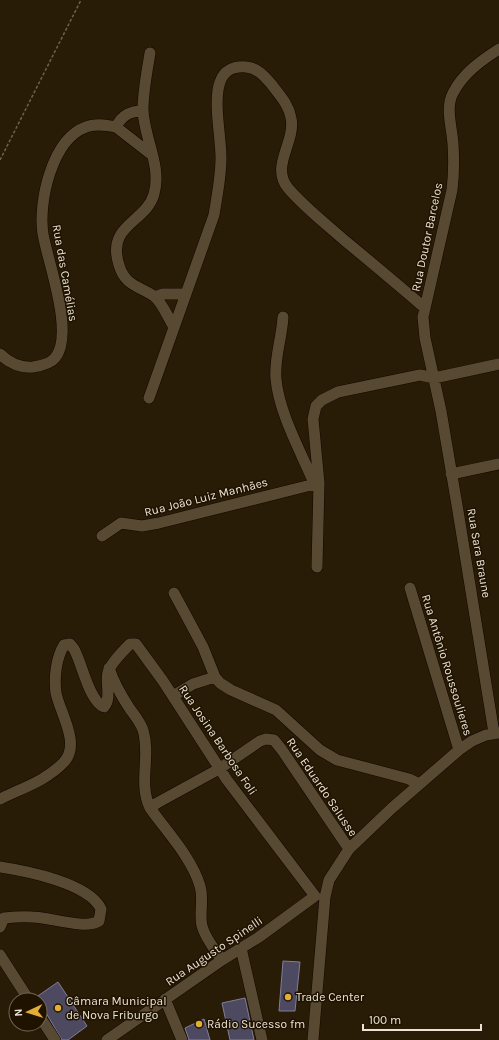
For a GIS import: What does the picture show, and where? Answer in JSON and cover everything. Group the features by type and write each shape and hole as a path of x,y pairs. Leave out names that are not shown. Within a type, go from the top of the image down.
{"street":[{"name":"Rua Doutor Barcelos","path":"425,308 452,190 454,171 450,104 453,92 477,64 499,49"},
{"path":"150,53 143,111 156,178 154,194 151,203 122,231 117,246 117,257 121,271 132,285 155,297 174,327"},
{"path":"149,398 214,215 219,187 221,158 218,96 219,83 224,73 238,66 256,69 264,74 283,99 289,110 292,120 281,170 283,179 288,188 328,226 425,308"},
{"path":"143,111 137,111 123,116 116,126 152,155"},
{"name":"Rua das Camélias","path":"0,354 16,365 25,367 48,363 54,359 59,352 62,341 63,322 43,233 44,196 50,173 63,144 70,136 86,127 94,125 116,126"},
{"path":"155,297 163,294 185,294"},
{"name":"Rua Sara Braune","path":"425,308 423,326 434,378 497,733"},
{"path":"283,317 275,371 277,387 284,413 316,483"},
{"path":"317,567 316,483 313,419 316,406 322,400 338,392 420,375 434,378 499,364"},
{"path":"451,474 499,464"},
{"name":"Rua João Luiz Manhães","path":"102,536 121,523 142,526 160,523 316,483"},
{"name":"Rua Antônio Roussoulieres","path":"410,588 459,750"},
{"path":"174,593 203,647 215,677 220,683 231,690 276,710 320,750 337,760 408,779 419,784"},
{"path":"0,799 40,780 59,767 70,755 71,747 68,728 55,684 57,668 64,644 70,644 74,649 91,693 102,706 105,706 107,701 106,681 109,668"},
{"name":"Rua Josina Barbosa Foli","path":"109,668 127,647 132,644 138,645 173,696 219,769 320,897"},
{"path":"109,668 119,690 143,730 146,747 145,792 150,808 188,859 195,873 202,896 202,925 205,934 222,960"},
{"path":"173,696 193,684 215,677"},
{"path":"313,1040 320,897 329,880 349,849 419,784 459,750 472,741 497,733"},
{"name":"Rua Eduardo Salusse","path":"150,808 157,802 219,769 266,738 274,740 349,849"},
{"path":"0,867 40,874 65,883 94,900 101,909 99,921 95,924 78,924 31,916 1,920"},
{"name":"Rua Augusto Spinelli","path":"107,1040 222,960 320,897"},
{"path":"241,948 262,1040"},
{"path":"0,955 24,992"},
{"path":"165,999 182,1040"},
{"path":"48,1029 55,1040"}],"path":[{"path":"0,160 81,0"}],"building":[{"name":"Trade Center","path":"283,961 300,962 295,1011 279,1011"},
{"name":"Câmara Municipal de Nova Friburgo","path":"58,982 87,1026 68,1040 62,1040 48,1016 48,992 44,992"},
{"path":"245,998 254,1040 230,1040 222,1003"},
{"name":"Rádio Sucesso fm","path":"204,1019 210,1040 189,1040 185,1028"}],"place":[{"name":"Trade Center","path":"288,997"},
{"name":"Câmara Municipal de Nova Friburgo","path":"58,1008"},
{"name":"Rádio Sucesso fm","path":"199,1024"}]}
